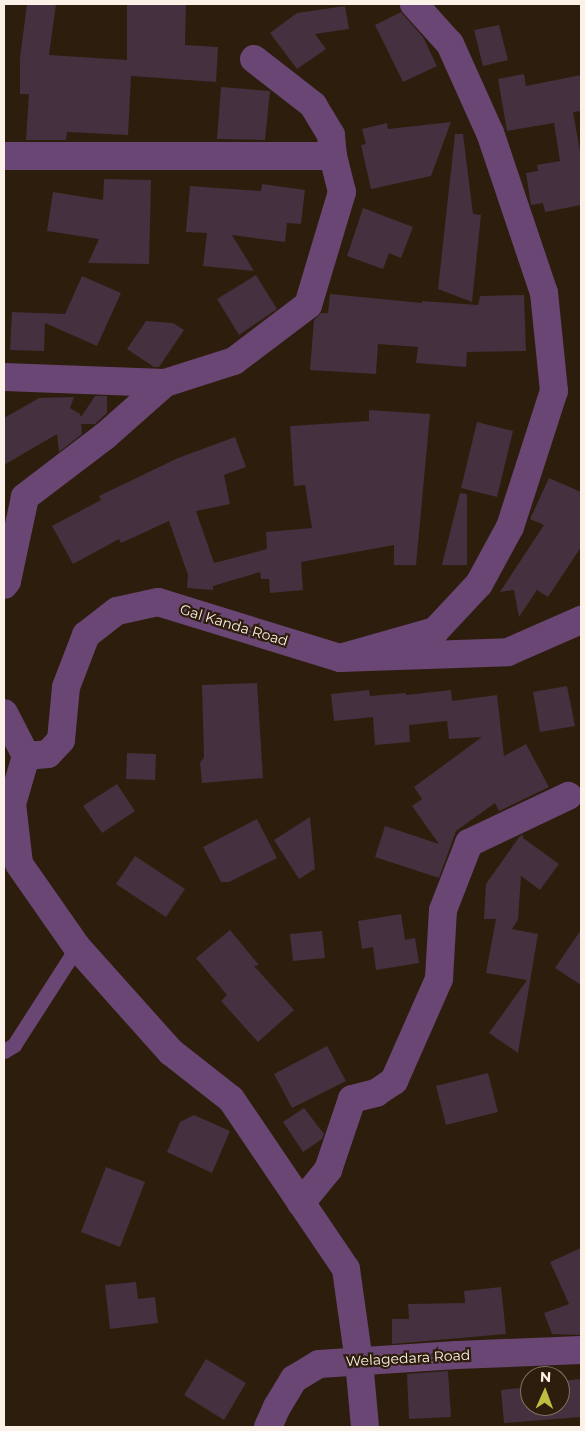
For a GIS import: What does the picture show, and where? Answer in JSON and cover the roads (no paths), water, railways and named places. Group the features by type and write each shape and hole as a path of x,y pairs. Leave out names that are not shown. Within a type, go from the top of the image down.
{"street":[{"path":"340,658 435,631 479,584 510,527 554,391 544,293 490,133 450,44 414,4"},
{"path":"4,378 164,383 234,361 308,305 342,192 333,156 331,135 313,105 254,59"},
{"path":"4,156 333,156"},
{"path":"4,585 7,581 25,497 105,436 164,383"},
{"name":"Gal Kanda Road","path":"26,756 48,754 60,740 66,688 86,635 117,611 158,602 340,658 508,652 581,620"},
{"path":"4,713 26,756 12,804 19,864 77,947 171,1052 232,1098 346,1269 359,1360 365,1427"},
{"path":"301,1203 328,1170 352,1099 376,1093 394,1080 438,979 443,910 469,843 568,796"},
{"name":"Welagedara Road","path":"268,1427 294,1378 319,1364 359,1360 581,1350"}],"lane":[{"path":"4,1052 14,1044 77,947"}]}
